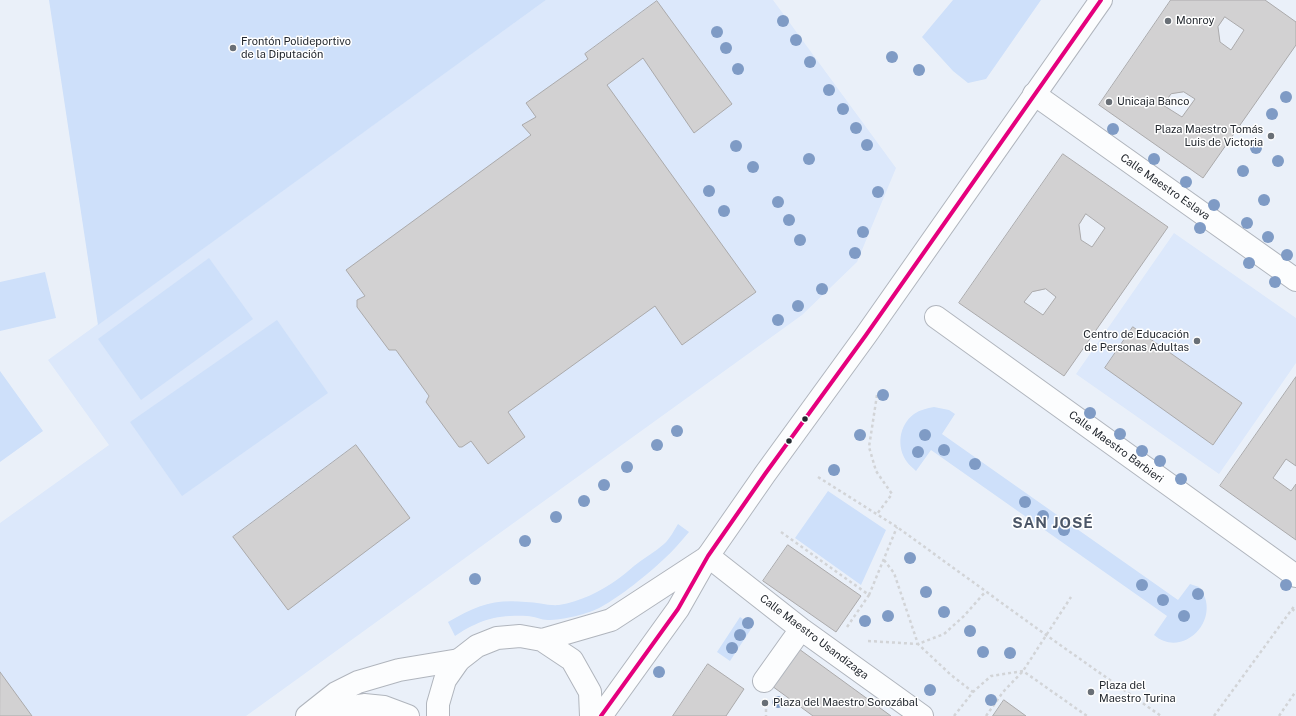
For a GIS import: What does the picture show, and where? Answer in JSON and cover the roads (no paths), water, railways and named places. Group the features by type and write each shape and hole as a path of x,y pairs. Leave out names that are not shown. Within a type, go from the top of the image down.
{"street":[{"path":"601,716 678,609 708,556 1101,0"},
{"name":"Calle Maestro Eslava","path":"1034,94 1296,280"},
{"name":"Calle Maestro Barbieri","path":"936,318 1296,576"},
{"path":"542,640 611,620 708,556"},
{"name":"Calle Maestro Usandizaga","path":"708,556 801,629 833,646 922,716"},
{"path":"764,680 801,629"},
{"path":"438,716 438,704 445,680 459,660 477,646 497,638 520,636 542,640 572,660 590,692 591,716"},
{"path":"309,715 336,693 358,682 399,670 459,660"},
{"path":"309,715 364,705 384,707 408,716"}],"place":[{"name":"Monroy","path":"1168,21"},
{"name":"Frontón Polideportivo de la Diputación","path":"233,48"},
{"name":"Unicaja Banco","path":"1109,102"},
{"name":"Plaza Maestro Tomás Luis de Victoria","path":"1271,136"},
{"name":"Centro de Educación de Personas Adultas","path":"1197,341"},
{"name":"Plaza del Maestro Turina","path":"1091,692"},
{"name":"Plaza del Maestro Sorozábal","path":"765,703"}],"district":[{"name":"SAN JOSÉ","path":"1053,523"}]}
